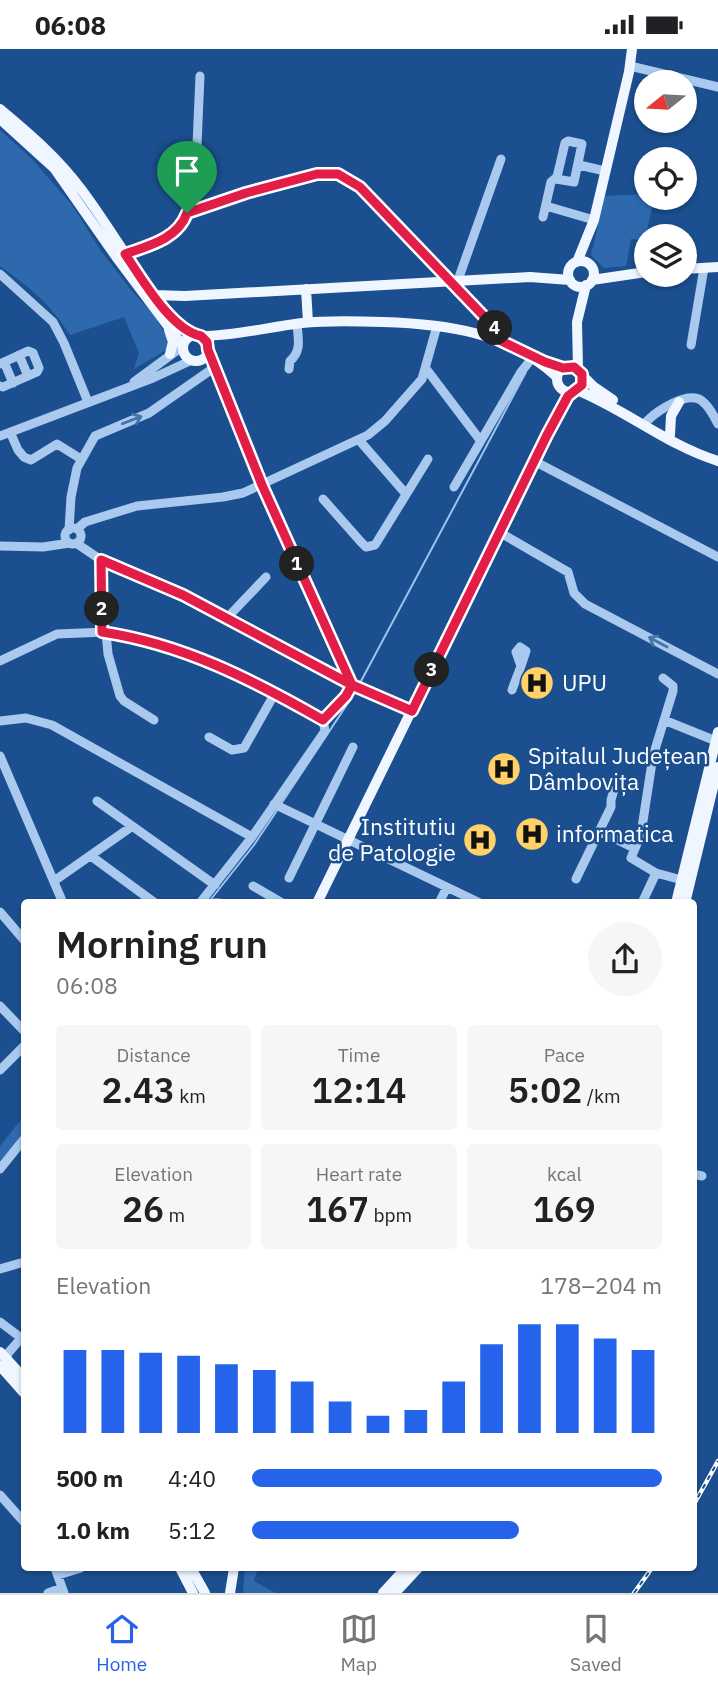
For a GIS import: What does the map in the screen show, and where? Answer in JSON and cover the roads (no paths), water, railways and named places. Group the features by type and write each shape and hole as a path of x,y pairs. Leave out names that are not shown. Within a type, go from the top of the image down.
{"main road":[{"path":"565,380 577,325 581,274 632,49"},
{"path":"0,109 41,143 83,191 171,322 185,355 203,354 226,336"},
{"path":"0,119 54,168 171,322 206,341 203,354"},
{"path":"697,268 718,267"},
{"path":"154,295 179,296 634,273"},
{"path":"303,323 306,289"},
{"path":"170,355 173,342 172,309 179,296"},
{"path":"183,346 186,339 197,336 226,336 303,323 378,321 437,325 470,331 497,339 533,357 565,380 685,449 718,461"},
{"path":"565,380 582,384 577,325"},
{"path":"319,899 547,435 571,366 600,392 670,435 718,455"},
{"path":"670,435 670,418 679,402"},
{"path":"678,899 686,881 705,803 717,738"},
{"path":"705,803 718,767"},
{"path":"685,899 686,881"},
{"path":"2,1362 21,1376"},
{"path":"2,1362 21,1389"},
{"path":"182,1571 193,1593"},
{"path":"193,1571 205,1593"},
{"path":"230,1593 234,1571"},
{"path":"383,1593 403,1571"},
{"path":"394,1593 415,1571"}],"street":[{"path":"630,66 718,87"},
{"path":"125,254 169,236 182,224 187,213 196,168 200,76"},
{"path":"543,217 551,182 556,179 574,182 582,145 565,142 556,179"},
{"path":"454,280 500,159"},
{"path":"579,165 605,171"},
{"path":"187,213 281,182 317,174 338,174 360,187 454,280 495,328 497,339"},
{"path":"546,207 593,221"},
{"path":"691,345 704,268"},
{"path":"0,274 53,322 88,403"},
{"path":"289,369 290,361 299,351 303,323"},
{"path":"0,546 52,545 73,533 85,522 137,506 231,496 262,485 359,440 385,421 419,383 426,370 437,325"},
{"path":"130,386 183,346"},
{"path":"0,386 3,387 13,383 37,372 39,368 33,353 28,351 2,363 13,383"},
{"path":"81,459 61,444 57,444 31,460 24,457 3,434 153,378 203,354 215,367 262,485 352,685"},
{"path":"454,487 521,372 533,357"},
{"path":"215,367 149,413 99,433 91,441 81,459 71,497 73,533 98,558 183,595 352,685 412,711"},
{"path":"426,370 480,440"},
{"path":"647,421 661,410 688,398 699,399 705,404 718,424"},
{"path":"359,440 406,494"},
{"path":"323,499 366,547 371,547 375,545 428,459"},
{"path":"534,461 718,557"},
{"path":"499,532 568,572 572,590 581,602 718,674"},
{"path":"98,558 104,632 120,696 154,720"},
{"path":"227,618 266,577"},
{"path":"0,661 57,634 104,632 194,655 275,693 323,720"},
{"path":"512,690 521,666"},
{"path":"663,678 673,686 653,756 640,834 631,855 632,860 656,873 686,881"},
{"path":"323,720 346,696 352,685"},
{"path":"209,737 232,750 244,748 275,693"},
{"path":"0,721 26,718 52,725 252,837"},
{"path":"203,899 252,837 325,731 323,720"},
{"path":"664,720 717,738"},
{"path":"289,878 353,747"},
{"path":"0,758 61,899"},
{"path":"576,879 611,807 614,790"},
{"path":"97,801 215,885"},
{"path":"274,804 472,899"},
{"path":"54,881 131,827"},
{"path":"598,831 635,848"},
{"path":"91,856 150,899"},
{"path":"644,899 656,873"},
{"path":"253,887 275,899"},
{"path":"441,899 447,887"},
{"path":"0,912 21,936"},
{"path":"0,1006 21,1028"},
{"path":"0,1070 21,1049"},
{"path":"0,1169 21,1143"},
{"path":"0,1269 21,1263"},
{"path":"0,1322 21,1336"},
{"path":"2,1362 21,1341"},
{"path":"0,1495 21,1519"},
{"path":"48,1593 63,1590 56,1571"}],"waterway":[{"path":"360,683 526,372"},
{"path":"281,804 352,697"},
{"path":"211,899 254,845 278,809"}],"railway":[{"path":"697,1499 718,1461"},
{"path":"634,1593 650,1571"}],"place":[{"name":"UPU","path":"537,683"},
{"name":"Spitalul Județean Dâmbovița","path":"504,769"},
{"name":"informatica","path":"532,834"},
{"name":"Institutiu de Patologie","path":"480,840"}]}
